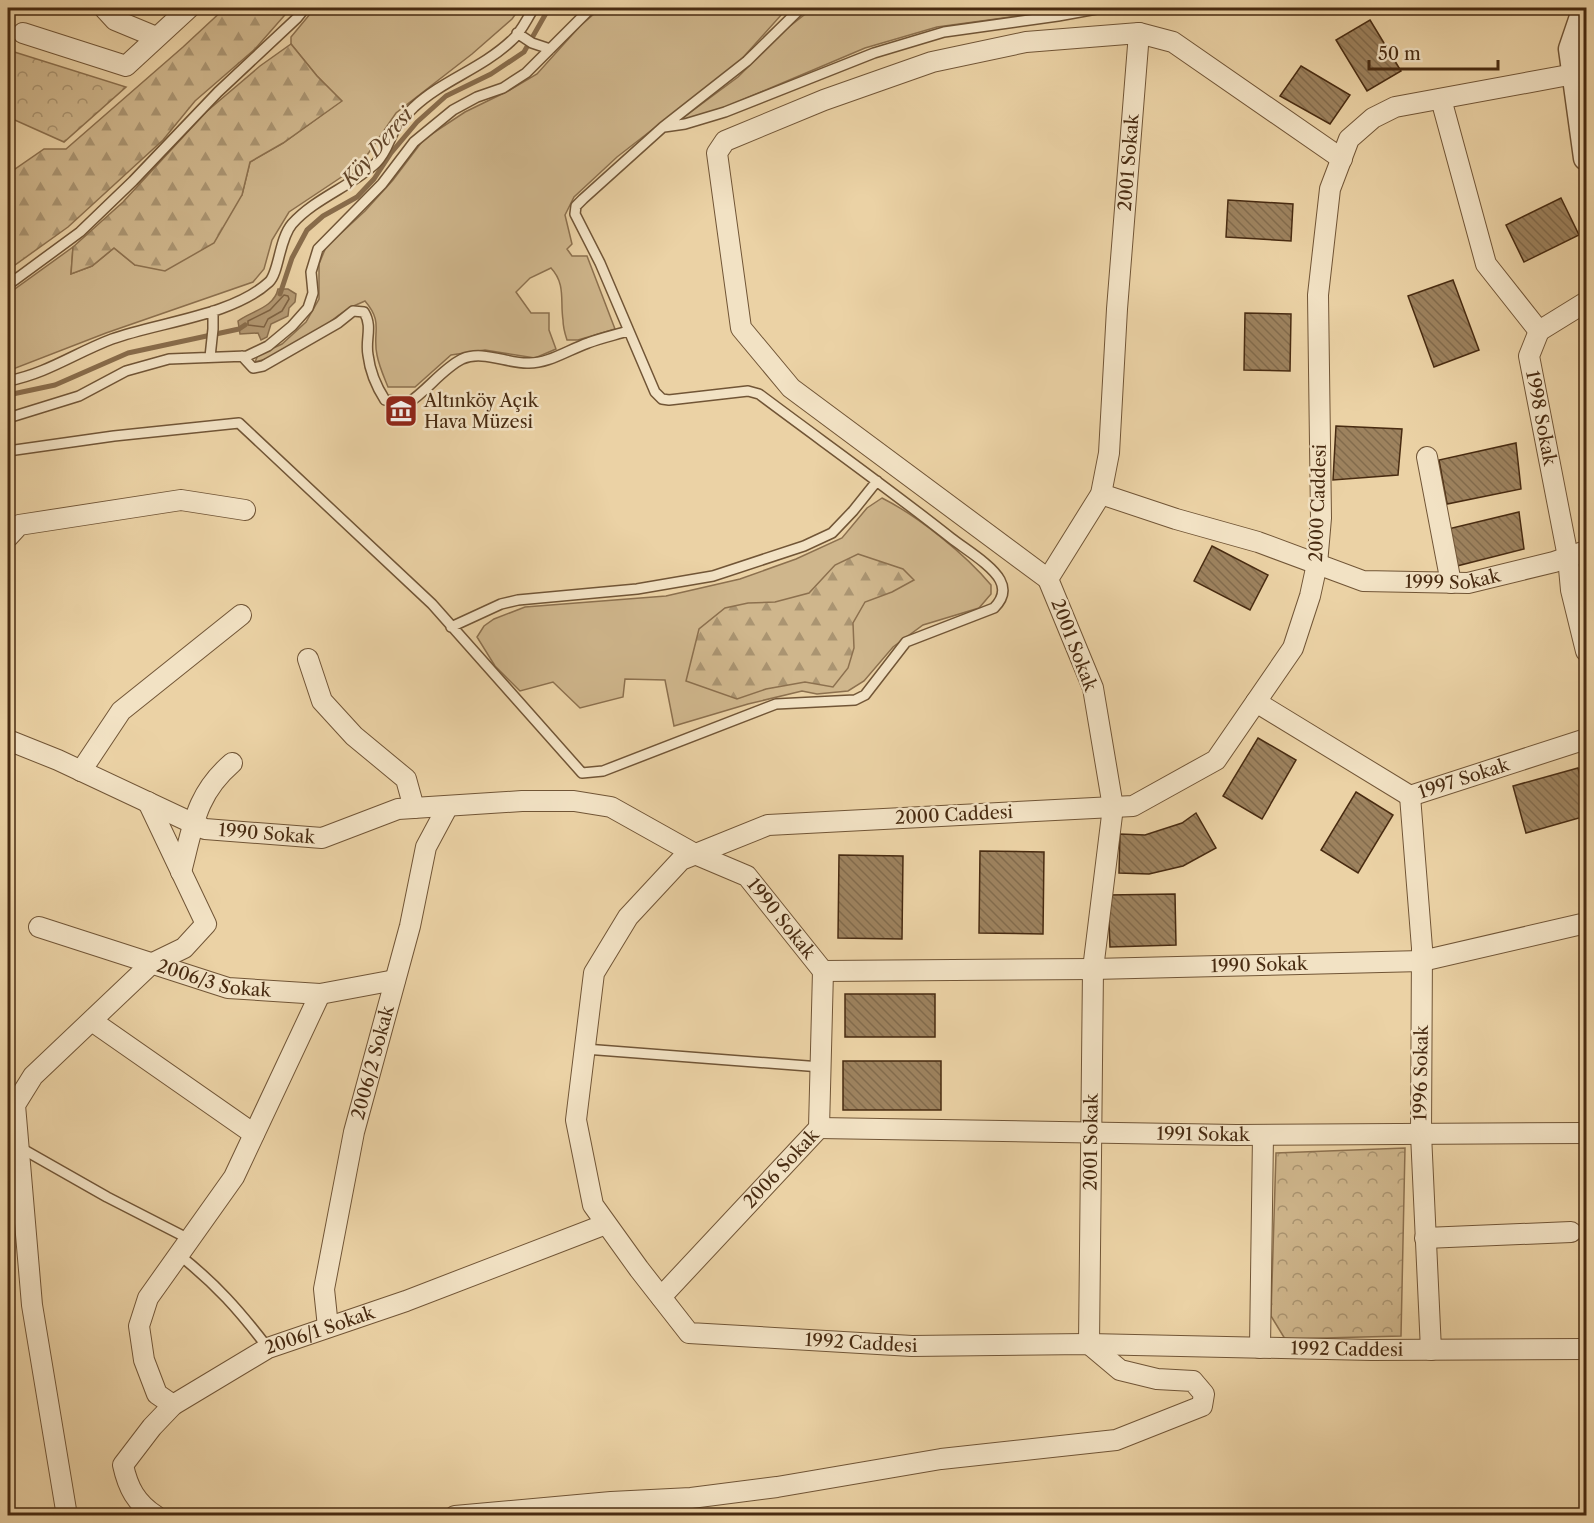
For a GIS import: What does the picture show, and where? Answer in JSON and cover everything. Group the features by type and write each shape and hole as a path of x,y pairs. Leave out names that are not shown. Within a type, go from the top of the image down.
{"street":[{"path":"104,8 115,20 156,38"},
{"path":"23,33 126,66 189,8"},
{"path":"1585,8 1571,49 1580,74 1587,158"},
{"path":"1048,579 791,388 741,328 717,166 717,153 725,141 824,100 932,62 1026,42 1139,33 1173,42 1341,159"},
{"name":"2001 Sokak","path":"1089,1344 1093,969 1113,807 1094,688 1048,579 1101,494 1109,453 1139,33"},
{"name":"2000 Caddesi","path":"695,854 768,825 1133,806 1216,759 1293,648 1310,596 1317,564 1321,518 1318,295 1330,189 1349,139 1373,118 1395,107 1580,74"},
{"path":"1441,99 1486,264 1539,331 1587,302"},
{"name":"1998 Sokak","path":"1539,331 1529,356 1577,554 1571,590 1587,651"},
{"path":"1427,457 1451,583"},
{"name":"1999 Sokak","path":"1101,494 1176,519 1258,542 1363,581 1468,583 1577,554"},
{"path":"8,537 20,525 181,500 245,510"},
{"path":"81,771 121,711 241,615"},
{"path":"308,659 322,701 354,736 405,779 414,808"},
{"name":"1997 Sokak","path":"1256,702 1410,796 1587,739"},
{"name":"1990 Sokak","path":"8,740 81,771 205,829 322,838 398,809 522,801 574,801 611,807 695,854 747,876 823,971 1093,969 1422,961 1587,923"},
{"path":"181,872 201,800 217,776 232,763"},
{"name":"1996 Sokak","path":"1410,796 1422,961 1421,1134 1431,1350"},
{"path":"67,1515 33,1305 15,1105 33,1076 151,964 184,948 206,924 148,802"},
{"name":"2006/2 Sokak","path":"328,1327 324,1289 354,1132 410,926 426,847 448,806"},
{"name":"1992 Caddesi","path":"695,854 681,860 628,917 594,973 576,1120 593,1205 689,1333 912,1346 1089,1344 1431,1350 1587,1349"},
{"name":"2006/3 Sokak","path":"39,927 228,988 320,994 395,980"},
{"name":"2006 Sokak","path":"661,1298 819,1128 823,971"},
{"path":"173,1405 157,1394 144,1360 139,1326 148,1298 234,1177 320,994"},
{"path":"92,1021 254,1134"},
{"name":"1991 Sokak","path":"819,1128 1263,1135 1587,1133"},
{"path":"1260,1348 1263,1135"},
{"name":"2006/1 Sokak","path":"156,1515 145,1509 128,1486 123,1465 152,1427 173,1405 268,1348 406,1301 606,1224"},
{"path":"1425,1238 1571,1232"},
{"path":"456,1515 553,1512 691,1498 777,1487 941,1459 1116,1440 1202,1406 1204,1394 1193,1381 1157,1379 1120,1371 1089,1344"}],"lane":[{"path":"8,285 80,232 133,181 218,92 305,8"},
{"path":"8,381 31,376 112,339 225,308 258,290 271,280 281,245 292,225 314,206 375,164 385,153 395,129 414,108 435,90 482,65 513,39 534,8"},
{"path":"8,418 79,396 126,371 169,359 247,356 268,346 292,326 308,308 313,293 310,272 318,249 382,184 414,142 453,110 477,97 503,88 526,74 591,8"},
{"path":"8,451 114,436 239,423 432,604 582,773 603,771 776,704 855,700 865,695 906,642 994,608 1001,601 1004,589 999,578 987,566 877,481 759,394 748,391 662,399 655,392 600,263 575,214 576,206 663,127 747,61 801,8"},
{"path":"663,127 685,124 725,112 874,53 944,32 1102,8"},
{"path":"517,33 531,43 550,49"},
{"path":"210,357 213,311"},
{"path":"242,356 253,368 263,366 338,323 353,311 364,312 369,320 367,353 375,384 385,400 408,403 464,358 479,356 524,363 541,363 589,342 628,331"},
{"path":"451,627 501,604 518,600 637,589 713,576 804,546 832,533 877,481"},
{"path":"585,1049 820,1066"},
{"path":"18,1146 107,1197 183,1246 202,1273 238,1308 268,1348"}],"green space":[{"path":"225,8 291,8 255,49 195,101 163,140 68,227 8,270 8,174 44,149 66,149"},
{"path":"315,8 520,8 512,19 472,54 396,113 361,164 289,212 272,240 264,269 253,282 106,333 8,371 8,294 73,247 71,274 92,266 114,248 135,265 242,195 250,162 283,143 341,101 291,44 291,37"},
{"path":"601,8 790,8 738,63 617,157 574,197 565,215 572,244 567,249 572,256 587,256 615,329 578,340 567,340 563,325 561,286 551,268 530,278 516,292 531,313 549,313 549,330 556,349 535,358 485,350 451,355 415,387 388,387 377,355 376,322 365,301 345,311 296,345 255,362 258,355 282,344 306,322 319,299 319,264 326,247 365,211 393,180 424,139 465,112 537,74 580,26"},
{"path":"813,8 1077,8 937,27 865,48 709,114 680,120 738,77 785,30"},
{"path":"291,44 317,76 342,101 283,143 250,162 242,195 214,243 165,271 135,265 114,248 92,266 71,274 73,247 123,202 206,112 260,66"},
{"path":"8,50 126,87 64,142 8,117"},
{"path":"882,498 911,515 955,549 991,585 991,594 979,608 923,625 893,647 864,681 848,691 817,694 802,691 674,726 665,680 625,679 623,697 580,708 553,682 520,691 495,666 477,637 484,626 494,619 525,607 666,596 740,579 796,559 842,538 867,508"},
{"path":"858,554 903,569 914,580 892,592 865,602 853,623 854,648 848,668 833,687 805,682 766,689 737,699 686,681 699,629 725,608 748,603 775,602 809,593 835,565"},
{"path":"1405,1148 1401,1336 1285,1339 1271,1316 1276,1153"}],"water":[{"path":"278,289 288,289 296,294 288,316 271,324 267,337 261,340 258,333 240,334 238,321 272,301"}],"building":[{"path":"1370,20 1401,71 1367,91 1336,40"},
{"path":"1301,66 1350,95 1330,124 1280,96"},
{"path":"1561,198 1579,235 1524,262 1506,225"},
{"path":"1228,200 1293,204 1291,241 1226,237"},
{"path":"1453,280 1479,350 1434,367 1408,296"},
{"path":"1245,313 1291,314 1290,371 1244,370"},
{"path":"1336,426 1402,429 1398,475 1333,480"},
{"path":"1516,443 1521,489 1447,504 1439,460"},
{"path":"1519,512 1524,549 1453,567 1448,529"},
{"path":"1212,546 1268,575 1250,610 1194,581"},
{"path":"1258,738 1296,760 1262,819 1223,796"},
{"path":"1578,768 1586,799 1586,816 1526,833 1513,786"},
{"path":"1356,792 1393,815 1358,873 1321,850"},
{"path":"1196,813 1216,848 1183,866 1149,874 1119,873 1120,834 1145,835 1182,823"},
{"path":"980,851 1044,852 1043,934 979,933"},
{"path":"839,855 903,856 902,939 838,938"},
{"path":"1175,894 1176,945 1110,947 1108,895"},
{"path":"845,994 935,994 935,1037 845,1037"},
{"path":"843,1061 941,1061 941,1110 843,1110"}],"waterway":[{"name":"Köy Deresi","path":"280,294 292,258 307,230 323,216 357,197 374,179 391,153 417,122 446,96 491,74 524,52 549,8"},
{"name":"Köy Deresi","path":"8,395 55,385 128,353 239,329 245,325"}],"place":[{"name":"Altınköy Açık Hava Müzesi","path":"401,411"}]}
